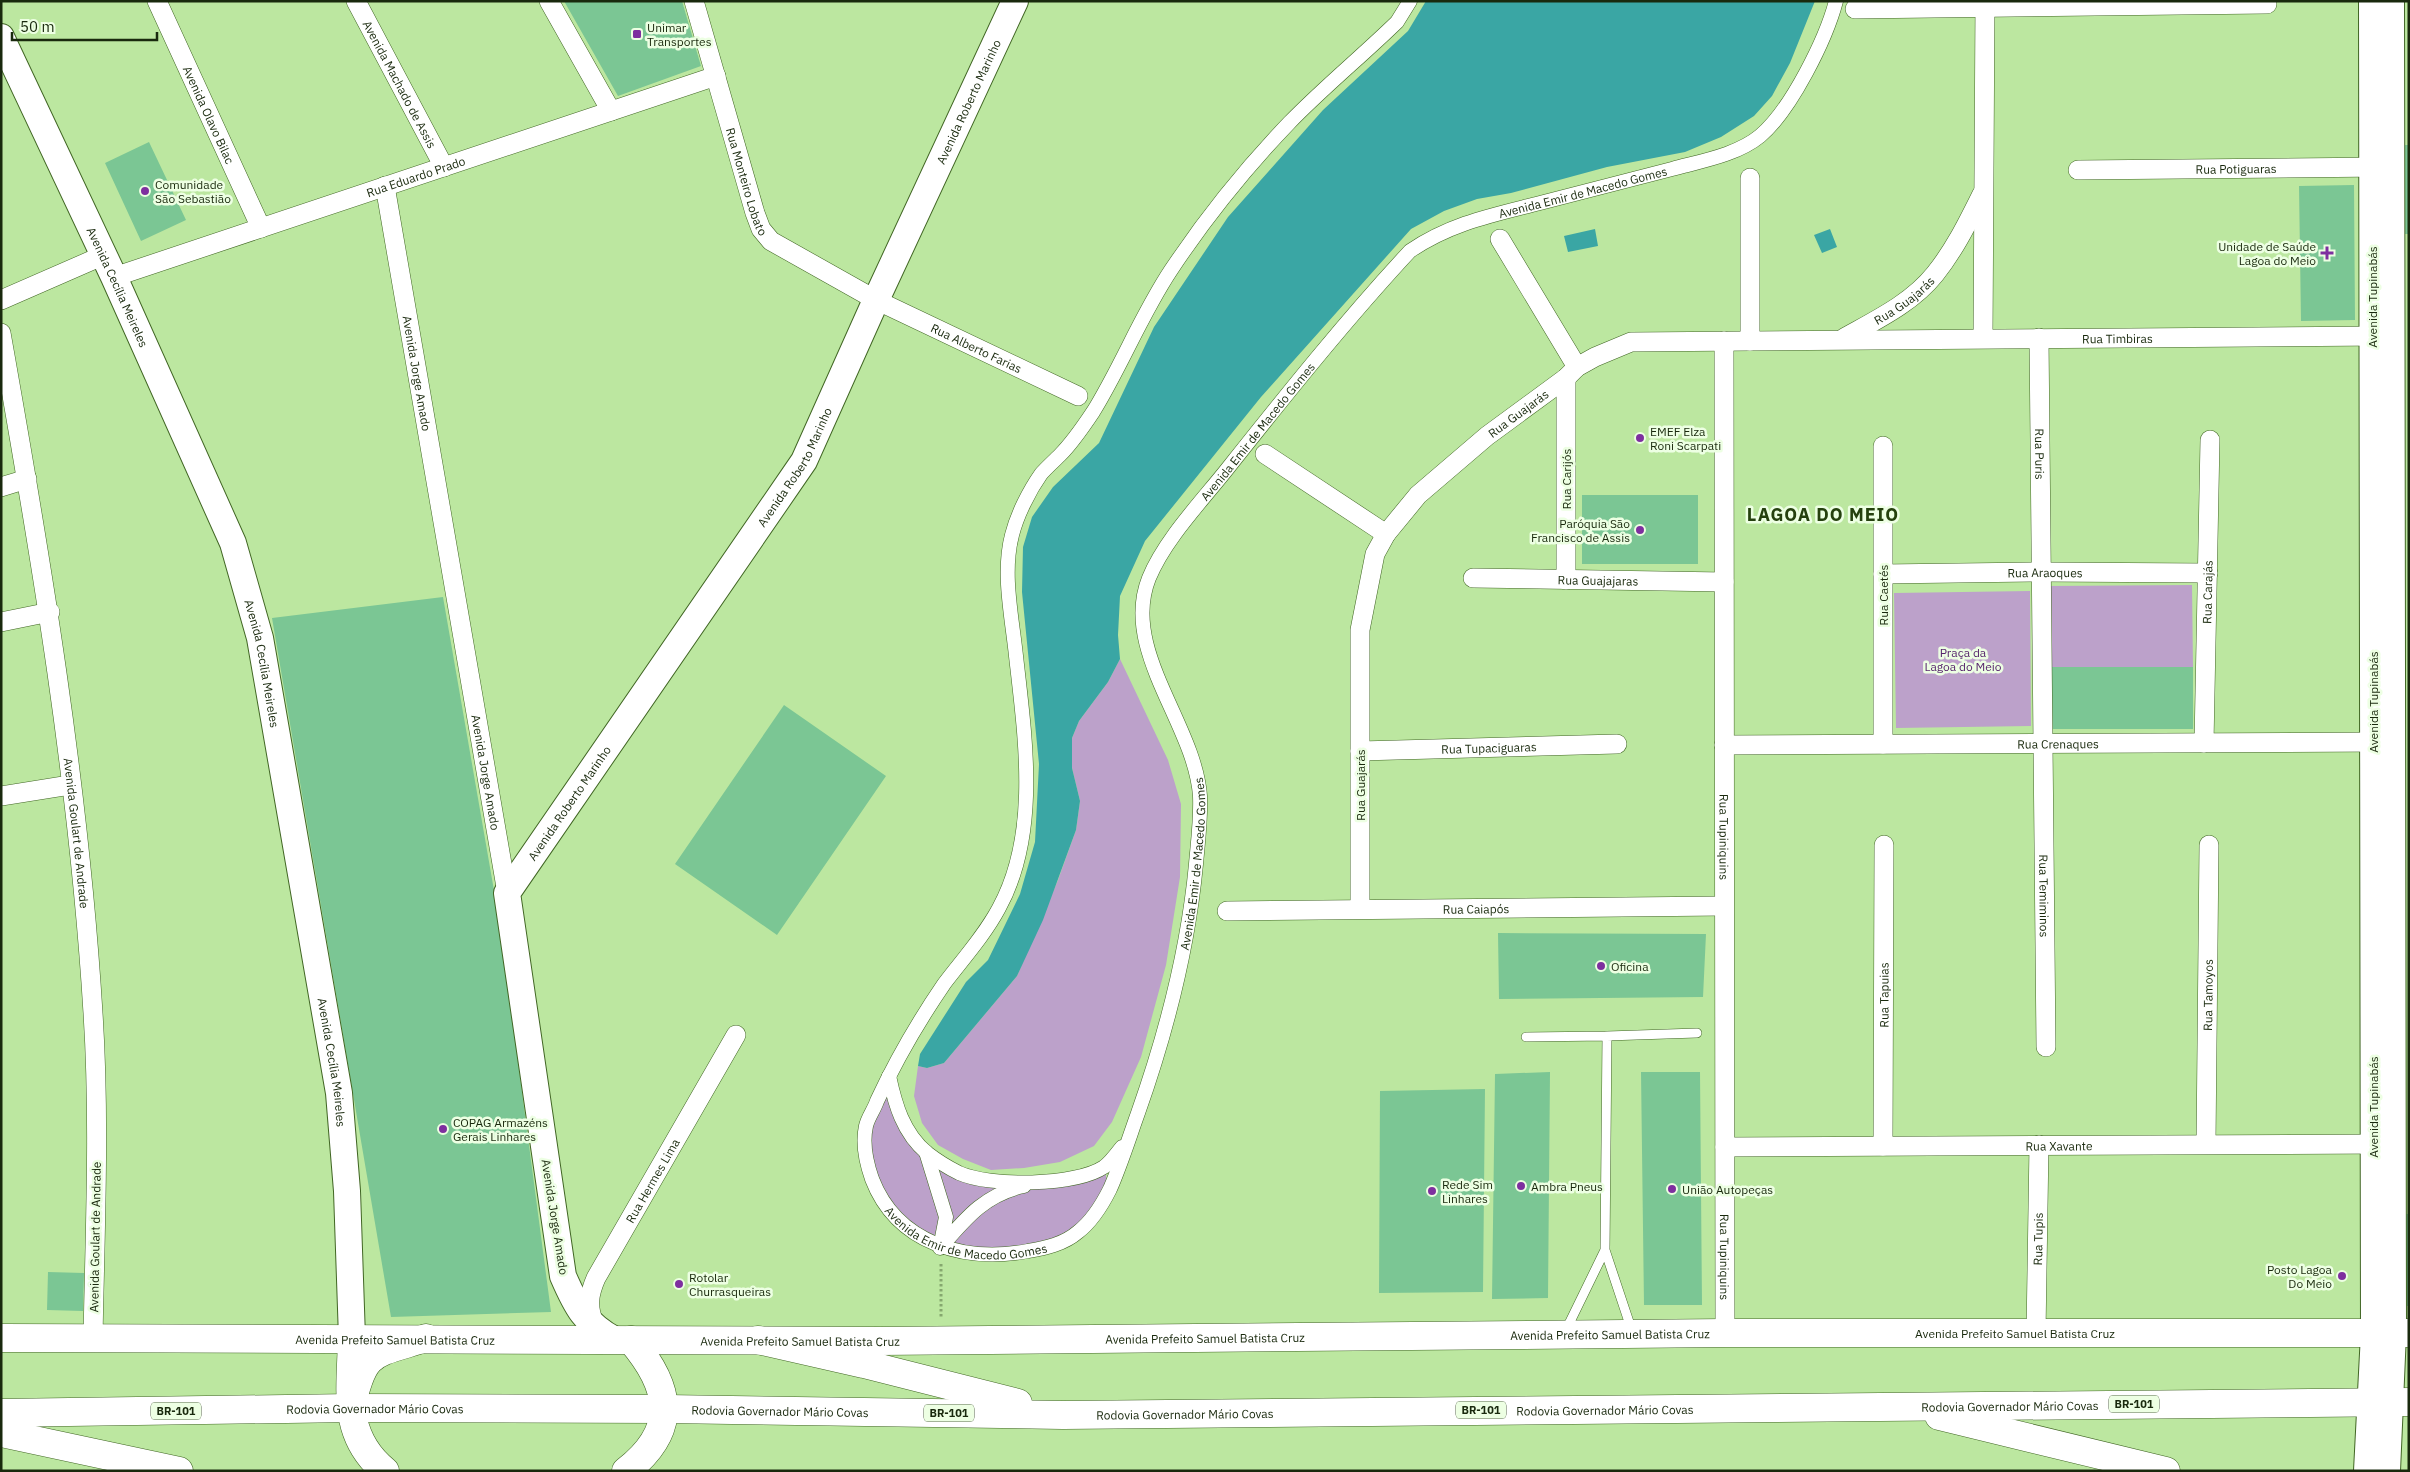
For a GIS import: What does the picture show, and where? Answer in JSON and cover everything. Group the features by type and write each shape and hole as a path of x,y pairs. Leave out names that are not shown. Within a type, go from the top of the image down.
{"main road":[{"name":"Avenida Roberto Marinho","path":"507,894 804,461 876,300 1015,1"},
{"name":"Avenida Tupinabás","path":"2372,1 2391,28"},
{"name":"Avenida Tupinabás","path":"2389,1402 2392,1334 2388,1129 2391,904 2383,742 2391,688 2391,468 2382,336 2391,249 2382,168 2391,1"},
{"name":"Avenida Cecília Meireles","path":"1,37 109,266 233,544 260,638 339,1092 347,1191 352,1338"},
{"name":"Avenida Jorge Amado","path":"507,894 563,1276 578,1307 615,1337"},
{"name":"Avenida Prefeito Samuel Batista Cruz","path":"1,1338 615,1337 758,1340 1633,1333 2392,1334"},
{"path":"615,1337 648,1359 658,1381 666,1409 658,1433 642,1459 626,1471"},
{"path":"352,1338 351,1408 357,1437 370,1459 385,1471"},
{"path":"351,1408 358,1376 366,1363 376,1355 426,1338"},
{"path":"758,1340 864,1364 1063,1415"},
{"path":"2367,1471 2389,1402"},
{"path":"2387,1471 2389,1402"},
{"name":"Rodovia Governador Mário Covas","path":"1,1413 351,1408 666,1409 1063,1415 2389,1402"},
{"path":"1898,1406 2166,1471"},
{"path":"1,1433 179,1471"}],"street":[{"name":"Avenida Olavo Bilac","path":"157,1 260,228"},
{"name":"Avenida Machado de Assis","path":"356,1 444,167"},
{"path":"549,1 611,111"},
{"name":"Rua Monteiro Lobato","path":"694,1 761,229 771,241 785,250 876,300"},
{"name":"Avenida Emir de Macedo Gomes","path":"1410,1 1397,22 1287,125 1198,232 1166,277 1091,416 1064,451 1042,473 1025,502 1011,538 1008,582 1025,765 1026,813 1018,858 1003,900 982,936 955,970 911,1033 866,1126 865,1158 876,1190 898,1220 925,1240 940,1248 996,1256 1055,1246 1080,1231 1108,1193 1165,1034 1182,968 1192,910 1200,824 1196,767 1184,734 1155,672 1146,643 1142,610 1148,579 1167,548 1247,444 1410,251 1432,236 1476,220 1692,164 1744,147 1761,135 1781,112 1806,72 1836,1"},
{"path":"1855,9 1985,5 2267,4"},
{"name":"Rua Guajarás","path":"1983,338 1985,5"},
{"name":"Rua Eduardo Prado","path":"1,300 109,266 260,228 716,76"},
{"name":"Rua Potiguaras","path":"2078,170 2382,168"},
{"path":"1750,178 1750,341"},
{"name":"Avenida Jorge Amado","path":"385,186 507,894"},
{"name":"Rua Guajarás","path":"1360,910 1360,630 1376,554 1386,534 1418,495 1487,436 1572,373 1595,357 1631,342 1843,339 1906,300 1934,275 1957,243 1984,188"},
{"path":"1500,239 1572,373"},
{"name":"Rua Alberto Farias","path":"876,300 1078,396"},
{"name":"Avenida Goulart de Andrade","path":"1,333 50,612 86,914 93,1016 96,1114 93,1338"},
{"name":"Rua Timbiras","path":"1843,339 2382,336"},
{"name":"Rua Puris","path":"2040,338 2042,743"},
{"name":"Rua Tupiniquins","path":"1724,341 1725,1333"},
{"name":"Rua Carijós","path":"1566,580 1572,373"},
{"name":"Rua Carajás","path":"2204,743 2210,440"},
{"name":"Rua Caetés","path":"1883,446 1883,744"},
{"path":"1264,454 1386,534"},
{"path":"1,487 27,479"},
{"name":"Rua Araoques","path":"1883,574 2041,572 2208,573"},
{"name":"Rua Guajajaras","path":"1473,578 1724,582"},
{"path":"1,622 50,612"},
{"name":"Rua Crenaques","path":"1724,745 2383,742"},
{"name":"Rua Temiminos","path":"2042,743 2046,1047"},
{"name":"Rua Tupaciguaras","path":"1360,751 1617,744"},
{"path":"1,796 70,785"},
{"name":"Rua Tapuias","path":"1883,1146 1884,845"},
{"name":"Rua Tamoyos","path":"2206,1144 2209,845"},
{"name":"Rua Caiapós","path":"1227,911 1724,906"},
{"name":"Rua Hermes Lima","path":"615,1337 590,1312 589,1294 596,1278 736,1035"},
{"name":"Avenida Emir de Macedo Gomes","path":"889,1076 896,1108 909,1131 926,1152 960,1173 993,1180 1040,1182 1075,1179 1105,1166 1129,1138"},
{"name":"Rua Xavante","path":"1725,1147 2206,1144 2388,1129"},
{"name":"Rua Tupis","path":"2036,1333 2039,1145"},
{"path":"926,1152 946,1217 940,1248"},
{"path":"940,1248 971,1212 1010,1188 1040,1182"}],"lane":[{"path":"1526,1037 1697,1033"},
{"path":"1607,1036 1606,1250 1633,1333"},
{"path":"1564,1334 1606,1250"}],"path":[{"path":"940,1248 941,1325"}],"green space":[{"path":"2192,585 2193,667 2049,667 2049,586"},
{"name":"Praça da Lagoa do Meio","path":"2030,591 2031,726 1896,728 1894,593"},
{"path":"1120,659 1168,760 1181,804 1180,877 1166,965 1141,1057 1112,1122 1094,1146 1060,1162 1024,1168 991,1170 963,1159 938,1145 922,1123 914,1096 918,1066 927,1068 944,1063 1017,976 1058,880 1076,830 1080,801 1072,768 1072,738 1079,721 1108,682"},
{"path":"889,1076 909,1131 960,1173 1040,1182 1105,1166 1108,1193 1080,1231 1023,1253 925,1240 876,1190 866,1126"}],"water":[{"path":"1426,1 1815,1 1790,63 1772,96 1754,116 1721,137 1685,152 1607,167 1511,193 1477,199 1444,211 1411,229 1261,397 1145,541 1120,596 1118,635 1120,659 1108,682 1079,721 1072,738 1072,768 1080,801 1076,830 1043,920 1017,976 944,1063 927,1068 918,1066 920,1054 966,982 988,960 1020,894 1035,842 1039,764 1022,592 1023,547 1032,517 1053,487 1099,443 1154,327 1228,217 1323,110 1408,31"},
{"path":"1595,229 1598,246 1568,252 1564,236"},
{"path":"1830,229 1837,247 1822,253 1814,235"}],"building":[{"name":"Unimar Transportes","path":"564,1 682,1 701,66 618,96"},
{"name":"Comunidade São Sebastião","path":"149,142 186,220 141,241 105,163"},
{"path":"2403,145 2409,145 2409,234 2404,234"},
{"name":"Unidade de Saúde Lagoa do Meio","path":"2354,185 2355,320 2301,321 2299,186"},
{"name":"Paróquia São Francisco de Assis","path":"1582,495 1698,495 1698,564 1582,564"},
{"name":"COPAG Armazéns Gerais Linhares","path":"443,597 500,925 551,1312 391,1317 272,618"},
{"path":"2049,667 2193,667 2193,729 2049,729"},
{"path":"784,705 886,776 777,935 675,864"},
{"name":"Oficina","path":"1498,933 1706,934 1703,997 1499,999"},
{"name":"Ambra Pneus","path":"1550,1072 1548,1298 1492,1299 1495,1074"},
{"name":"União Autopeças","path":"1641,1072 1700,1072 1702,1305 1644,1305"},
{"name":"Rede Sim Linhares","path":"1485,1089 1483,1292 1379,1293 1380,1091"},
{"path":"2405,1214 2409,1214 2409,1306 2407,1306"},
{"path":"48,1272 84,1273 83,1311 47,1310"}],"place":[{"name":"Unimar Transportes","path":"637,34"},
{"name":"Comunidade São Sebastião","path":"145,191"},
{"name":"Unidade de Saúde Lagoa do Meio","path":"2327,253"},
{"name":"EMEF Elza Roni Scarpati","path":"1640,438"},
{"name":"Paróquia São Francisco de Assis","path":"1640,530"},
{"name":"Oficina","path":"1601,966"},
{"name":"COPAG Armazéns Gerais Linhares","path":"443,1129"},
{"name":"Ambra Pneus","path":"1521,1186"},
{"name":"União Autopeças","path":"1672,1189"},
{"name":"Rede Sim Linhares","path":"1432,1191"},
{"name":"Posto Lagoa Do Meio","path":"2342,1276"},
{"name":"Rotolar Churrasqueiras","path":"679,1284"}],"district":[{"name":"LAGOA DO MEIO","path":"1823,514"}]}
